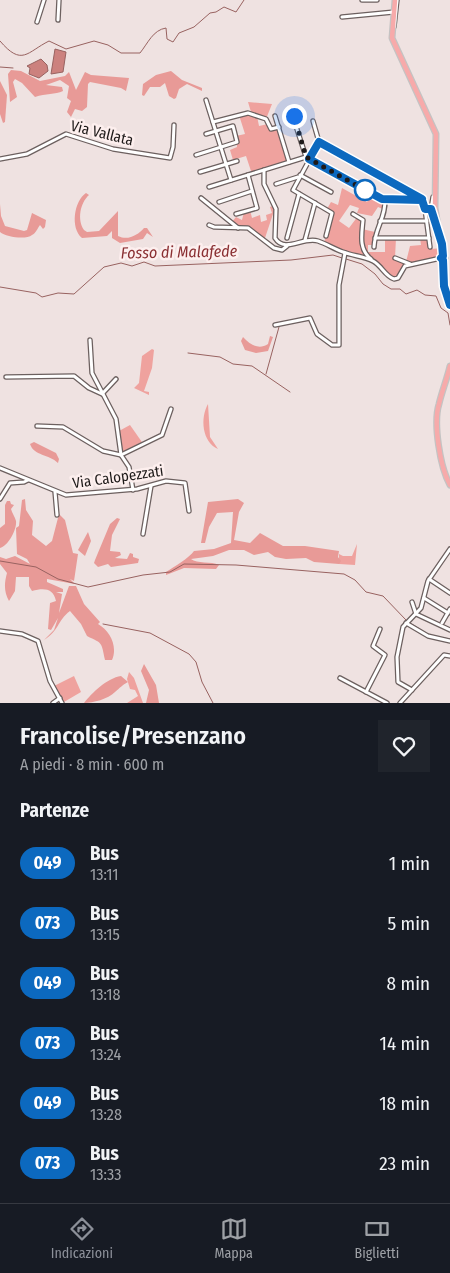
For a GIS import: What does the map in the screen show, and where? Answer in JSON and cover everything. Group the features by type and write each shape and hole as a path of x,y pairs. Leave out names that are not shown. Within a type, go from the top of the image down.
{"main road":[{"path":"396,0 391,27 392,38 419,101 435,130 433,202 439,234 444,286 450,305"},
{"path":"450,366 438,404 437,421 443,468 450,485"}],"street":[{"path":"37,22 44,0"},
{"path":"58,20 59,0"},
{"path":"362,0 377,0"},
{"path":"392,38 394,38 396,0"},
{"path":"342,17 394,12"},
{"path":"206,100 231,180"},
{"path":"213,122 248,113 266,119 271,129 279,126"},
{"path":"276,116 289,162"},
{"path":"303,118 293,117 307,158"},
{"path":"313,121 319,142 423,200 430,247"},
{"name":"Via Vallata","path":"0,159 28,154 65,134 113,149 170,158 173,147 174,125"},
{"path":"196,155 237,142 235,125 206,134"},
{"path":"319,142 307,158 292,189 332,213 326,236"},
{"path":"209,187 307,158 385,199 419,198"},
{"path":"200,172 237,160"},
{"path":"264,170 264,183 276,209 275,239 280,244 288,246"},
{"path":"236,214 257,208 248,175"},
{"path":"276,184 299,176 331,192"},
{"path":"219,202 252,191"},
{"path":"288,238 299,194"},
{"path":"201,198 239,229"},
{"path":"374,247 374,238 385,211 385,199"},
{"path":"433,202 431,209 439,234"},
{"path":"305,240 315,203"},
{"path":"425,209 431,209"},
{"path":"353,214 363,220 361,240 367,255 387,276 395,279 403,268 411,264 442,258"},
{"path":"380,221 427,221"},
{"path":"209,224 213,227 249,228 276,249 282,250 305,240 318,241 344,256 375,262"},
{"path":"374,238 429,238"},
{"path":"275,325 310,318 318,335 332,346 339,345 338,295 344,256"},
{"path":"395,258 411,264"},
{"path":"90,340 92,372 116,419 121,455 129,467 133,490"},
{"path":"6,377 74,376 88,387 102,394"},
{"path":"102,394 116,379"},
{"path":"37,426 64,427 103,451 121,455 162,435 171,409"},
{"name":"Via Calopezzati","path":"0,468 67,496 133,490 168,481 186,483 189,511"},
{"path":"0,499 10,483 28,480"},
{"path":"143,534 151,485"},
{"path":"55,492 57,515"},
{"path":"412,690 398,681 398,653 403,627 422,607 429,579 450,549"},
{"path":"429,579 449,592"},
{"path":"424,598 449,611 442,623"},
{"path":"412,602 416,614 450,630"},
{"path":"407,622 429,636 450,641"},
{"path":"366,692 385,655 373,645 380,629"},
{"path":"0,631 22,634 38,642 49,680 62,703"},
{"path":"400,703 444,655 450,656"},
{"path":"340,678 386,703"},
{"path":"53,703 60,698"}],"shaded area":[{"path":"55,49 66,52 63,72 51,74"},
{"path":"41,59 47,65 48,71 39,78 29,74 30,68 27,66"},
{"path":"11,70 21,71 40,81 65,76 69,72 76,90 85,72 91,75 129,78 126,91 121,88 90,82 88,84 87,107 82,111 75,109 71,117 67,112 71,101 67,98 69,86 60,80 46,85 62,87 63,91 35,97 22,83 15,79 13,82 17,97 10,102 8,74"},
{"path":"171,71 182,80 202,88 202,91 187,84 179,89 174,99 169,96 165,83 160,87 150,87 144,96 142,95 143,84 156,75"},
{"path":"0,81 7,95 5,122 3,123 0,114"},
{"path":"248,102 272,104 266,119 257,116 259,126 268,124 270,128 279,127 289,162 252,174 246,156 233,160 230,150 237,147 236,136 245,134 239,115 251,112"},
{"path":"342,188 367,202 372,194 385,199 385,210 378,207 372,216 357,213 359,208 350,205 339,221 349,228 358,216 363,219 362,229 375,232 375,245 368,245 368,252 385,252 385,238 396,238 395,258 406,262 410,246 421,245 420,238 429,238 431,249 442,248 443,255 440,258 403,266 398,278 392,279 375,262 345,253 324,243 332,215 327,209 331,202 338,205"},
{"path":"86,193 89,195 83,202 80,217 82,226 87,232 99,231 118,211 118,236 129,238 147,228 153,237 147,233 143,239 120,243 112,238 112,231 107,236 82,238 76,228 75,215 79,202"},
{"path":"0,204 1,216 5,226 24,231 27,230 32,213 46,220 45,227 43,229 40,225 29,237 3,234 0,232"},
{"path":"275,205 276,213 273,214 264,241 250,229 239,229 231,223 236,217 242,220 244,212 250,210 252,218 260,215 261,222 267,220 266,215 272,213 270,207"},
{"path":"270,336 273,337 268,351 256,353 245,350 241,341 243,337 252,344 261,347 268,344"},
{"path":"152,349 154,350 152,368 144,391 149,392 149,395 134,388 139,383 142,356"},
{"path":"208,404 210,437 218,449 209,441 204,429 204,416"},
{"path":"130,425 144,445 121,453 119,431"},
{"path":"34,442 56,453 59,459 58,463 35,451 30,444"},
{"path":"25,499 26,510 33,521 32,535 46,546 52,541 59,514 65,520 73,553 78,554 74,581 70,579 75,584 47,579 47,582 63,589 63,592 56,592 62,594 59,613 69,586 76,586 84,604 100,622 98,624 112,639 114,655 112,660 105,660 100,644 87,636 81,624 70,611 53,633 44,640 54,630 58,618 51,630 48,629 50,603 56,601 50,591 40,589 32,591 29,586 29,577 16,577 15,591 9,601 5,588 7,573 0,564 0,557 6,559 15,556 30,564 27,559 17,554 16,528 19,526 22,500"},
{"path":"238,499 244,503 239,512 234,540 250,543 260,533 283,546 305,546 339,551 338,557 341,561 339,564 314,562 306,558 286,559 275,557 268,552 254,555 244,550 229,550 213,556 191,559 219,565 216,569 184,568 166,575 166,572 194,551 214,549 231,543 233,512 217,513 209,527 205,543 201,543 208,502"},
{"path":"7,501 14,505 11,509 16,525 9,541 0,548 0,528 5,524 5,505"},
{"path":"117,518 120,519 112,535 110,551 120,552 121,555 115,558 127,559 130,553 133,554 133,557 139,559 138,563 111,567 108,564 98,567 94,563 95,560 110,524"},
{"path":"88,532 91,541 85,556 78,550"},
{"path":"357,544 355,565 339,564 339,554 352,556"},
{"path":"144,664 156,685 159,703 146,703 149,690 141,671"},
{"path":"129,672 134,678 143,703 127,703 138,696 135,690 130,689 127,679"},
{"path":"74,676 81,692 64,702 54,686"},
{"path":"121,676 128,682 108,697 84,703 105,683"}],"waterway":[{"path":"0,41 14,54 19,55 30,53 49,41 66,49 94,41 108,45 121,53 140,53 151,38 161,29 166,28 167,39 173,42 179,33 194,27 210,13 224,7 236,12 244,0"},
{"path":"0,67 13,68"},
{"name":"Fosso di Malafede","path":"0,287 36,293 42,297 58,293 74,294 104,267 121,263 132,266 144,262 155,266 291,260 333,255 342,258"},
{"path":"346,259 362,264 391,289 400,289 406,294 417,290 425,295 436,296 441,308 448,313 450,325"},
{"path":"266,374 279,327"},
{"path":"188,353 220,357 233,364 252,366 290,392"},
{"path":"0,561 36,567 58,579 88,587 143,575 170,572 184,564 236,565 344,574 355,580 366,592 383,596 406,620"},
{"path":"410,623 423,631"},
{"path":"103,624 150,633 189,654 196,662 202,682 213,703"},
{"path":"438,637 450,639"}],"bus line":[{"name":"049","path":"422,199 319,142 309,159 381,199 422,200 425,209 431,209 442,244 443,256 441,260 444,263 444,286 450,305"}],"route":[{"path":"294,116 293,118 306,157 372,194 365,190"}]}
